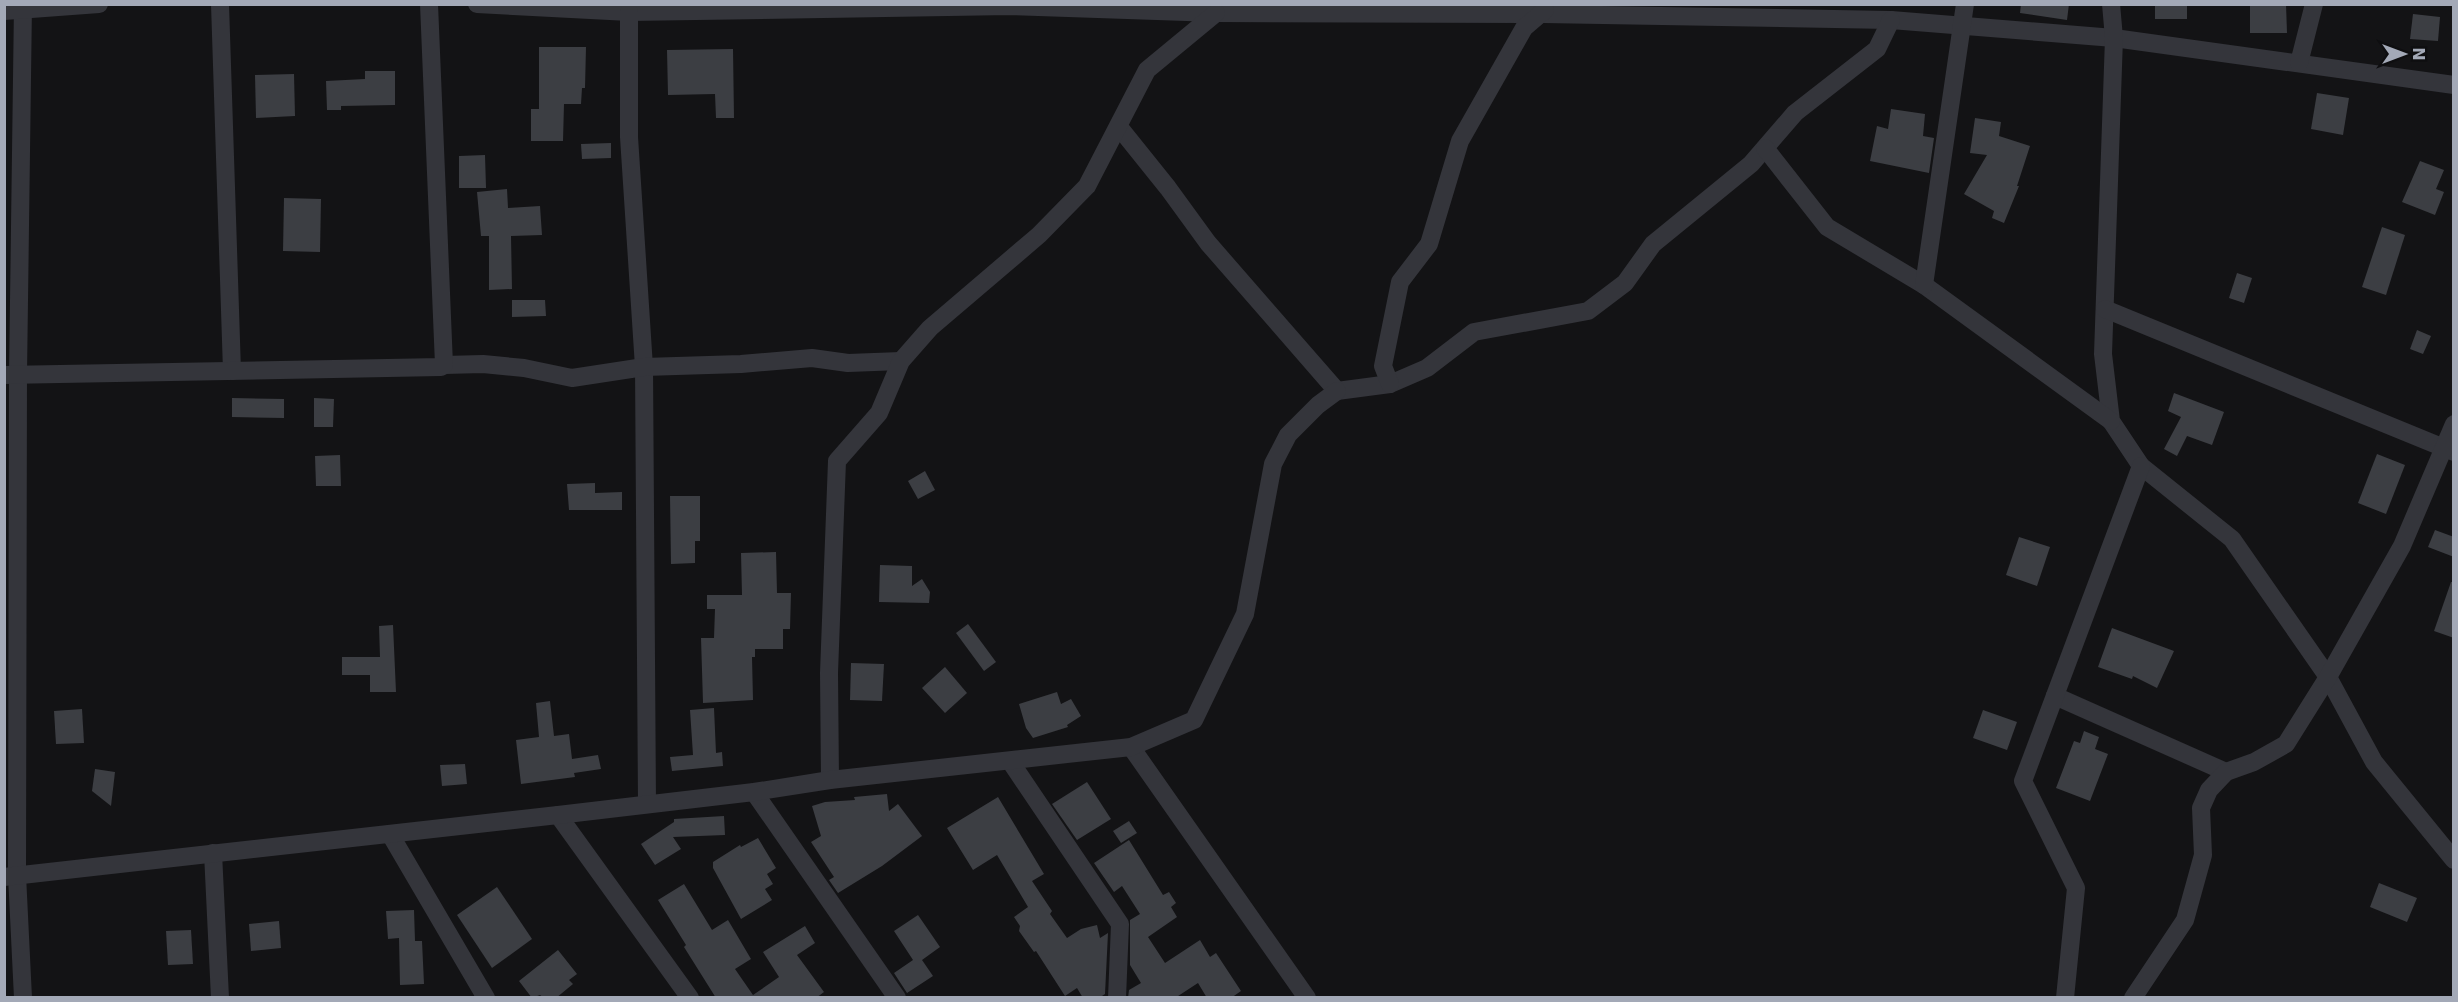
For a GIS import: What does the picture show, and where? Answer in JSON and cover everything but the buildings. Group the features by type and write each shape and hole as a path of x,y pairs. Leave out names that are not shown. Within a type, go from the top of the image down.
{"street":[{"path":"23,998 11,876 11,375 17,8 99,4"},
{"path":"220,4 232,371"},
{"path":"429,4 444,365"},
{"path":"477,4 629,12 1009,5 1216,13 1547,9 1891,20 2114,38 2454,85"},
{"path":"1924,285 1965,4"},
{"path":"2111,4 2114,38 2103,354 2111,421"},
{"path":"2299,63 2314,4"},
{"path":"1390,384 1383,366 1400,282 1429,244 1460,141 1524,28 1547,9"},
{"path":"629,12 629,137 644,367 647,804"},
{"path":"830,780 829,673 837,461 879,413 900,361 930,328 1039,235 1087,186 1147,70 1216,13"},
{"path":"11,876 558,815 754,792 830,780 1131,747 1194,720 1245,614 1273,464 1288,435 1318,405 1337,391 1390,384 1427,368 1474,332 1588,311 1625,283 1653,244 1751,164 1795,113 1877,49 1891,20"},
{"path":"1119,127 1208,243 1337,391"},
{"path":"1765,148 1827,227 1924,285 2111,421 2141,466 2232,539 2328,677 2374,762 2454,860"},
{"path":"2105,309 2448,450"},
{"path":"11,375 441,367 483,364 524,368 572,378 644,367 741,364 812,358 848,363 900,361"},
{"path":"2133,998 2185,920 2203,855 2200,808 2209,790 2226,772 2254,762 2286,744 2328,677 2402,546 2448,450 2454,424"},
{"path":"2064,998 2076,888 2023,781 2141,466"},
{"path":"2055,696 2226,772"},
{"path":"1131,747 1307,998"},
{"path":"1010,761 1120,924 1117,998"},
{"path":"754,792 897,998"},
{"path":"558,815 690,998"},
{"path":"390,834 486,998"},
{"path":"213,854 220,998"}]}
